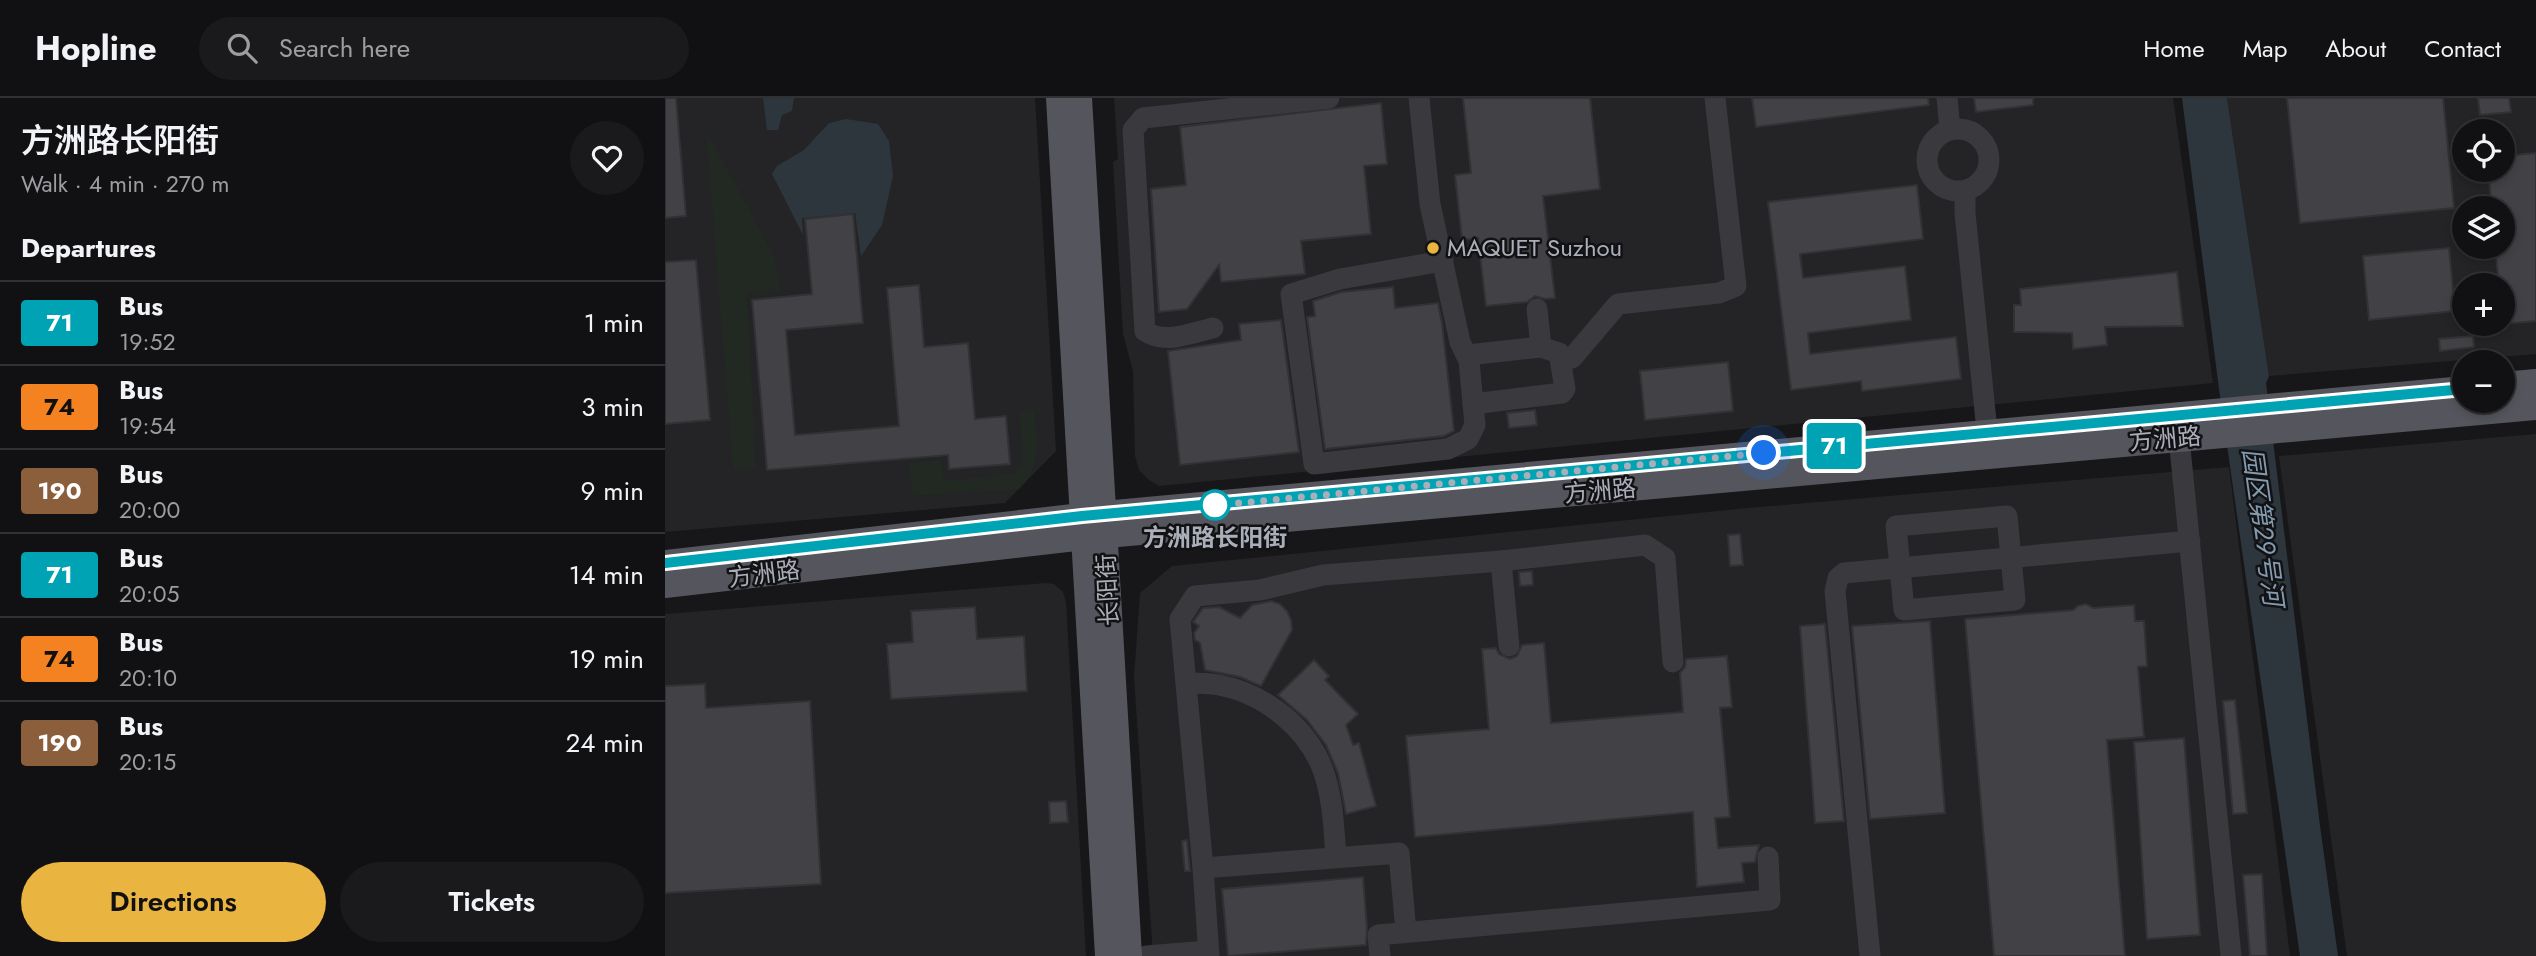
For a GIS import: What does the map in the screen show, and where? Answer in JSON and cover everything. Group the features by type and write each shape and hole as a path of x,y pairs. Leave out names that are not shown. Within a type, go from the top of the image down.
{"main road":[{"name":"长阳街","path":"1059,98 1129,956"},
{"name":"长阳街","path":"1079,98 1108,956"},
{"path":"2515,384 2536,382"},
{"name":"方洲路","path":"2278,418 2452,391"},
{"name":"方洲路","path":"665,585 1094,526 1987,431 2536,407"},
{"name":"方洲路","path":"665,563 2179,438 2218,423"}],"lane":[{"path":"1213,328 1175,337 1154,337 1145,331 1133,130 1143,118 1329,98"},
{"path":"1419,98 1430,204 1443,261 1460,342 1467,355 1475,425 1468,439 1448,449 1314,464 1291,294 1340,279 1443,261"},
{"path":"1562,361 1572,358 1618,304 1719,293 1736,286 1715,98"},
{"path":"1947,98 1950,130"},
{"path":"1950,130 1970,131 1985,144 1990,163 1982,181 1965,191 1945,190 1931,177 1926,158 1934,140 1950,130"},
{"path":"1965,191 1987,431"},
{"path":"1537,309 1541,347"},
{"path":"1467,355 1541,347 1559,353 1562,361 1565,389 1562,393 1473,404"},
{"path":"2179,438 2231,956"},
{"path":"2007,516 2015,600 1904,610 1900,567 1896,526 2007,516"},
{"path":"1870,956 1835,584 1838,578 1844,573 1900,567 2190,541"},
{"path":"1146,956 1208,953 1203,868 1180,619 1195,596 1260,590 1323,575 1501,561 1645,545 1665,558 1673,662"},
{"path":"1501,561 1509,646"},
{"path":"1186,683 1219,685 1256,698 1287,718 1309,742 1325,775 1333,817 1336,857"},
{"path":"1203,868 1399,853 1406,932"},
{"path":"1380,956 1378,935 1770,900 1768,857"}],"shaded area":[{"path":"665,98 1035,98 1056,451 1005,503 665,532"},
{"name":"MAQUET Suzhou","path":"1114,98 2173,98 2213,383 1159,486 1139,470 1135,456 1133,371 1123,334 1113,162 1118,159"},
{"path":"2227,98 2536,98 2536,354 2515,356 2515,350 2452,350 2452,361 2269,376"},
{"path":"706,130 775,258 780,291 747,294 756,469 733,470"},
{"path":"1035,411 1035,463 1027,481 1019,489 913,496 908,463 941,459 943,476 948,481 1015,473 1022,462 1020,412"},
{"path":"2536,434 2536,956 2347,956 2279,456"},
{"path":"2229,467 2290,956 1153,956 1134,677 1140,593 1172,566 1748,508"},
{"path":"1054,584 1063,592 1066,602 1086,956 665,956 665,614"}],"water":[{"path":"763,98 794,98 792,111 782,115 778,130 767,130"},
{"name":"园区第29号河","path":"2182,98 2227,98 2269,376 2266,383 2338,956 2300,956 2219,389"},
{"path":"846,119 878,124 889,141 893,176 882,225 861,256 855,213 802,218 803,235 772,174 777,166 804,150 829,123"}],"building":[{"path":"665,98 676,98 686,216 665,218"},
{"path":"1463,98 1590,98 1600,189 1543,196 1555,298 1535,296 1527,302 1486,306 1478,238 1462,240 1455,175 1471,173"},
{"path":"1752,98 1928,98 1929,105 1756,127"},
{"path":"1974,98 2033,98 2033,105 1976,112"},
{"path":"2287,98 2443,98 2452,208 2300,223"},
{"path":"2478,98 2509,98 2511,112 2480,115"},
{"path":"1381,103 1387,164 1364,166 1371,234 1301,241 1305,274 1221,282 1219,265 1187,309 1159,312 1151,189 1186,185 1180,127"},
{"path":"2536,153 2536,321 2515,323 2515,273 2498,273 2496,259 2515,259 2515,196 2491,196 2489,182 2515,182 2515,155"},
{"path":"1917,185 1923,239 1800,254 1803,278 1905,266 1911,320 1808,333 1810,354 1956,337 1961,379 1862,391 1861,381 1791,390 1768,202"},
{"path":"853,214 863,323 786,330 795,435 899,426 887,288 919,285 924,347 968,343 975,419 1006,416 1010,464 949,469 948,455 767,470 752,300 812,294 805,219"},
{"path":"2449,248 2452,311 2369,320 2363,256"},
{"path":"696,260 710,420 665,424 665,262"},
{"path":"2177,272 2183,326 2105,327 2107,345 2073,349 2072,333 2014,332 2014,305 2021,305 2020,289"},
{"path":"1393,287 1395,308 1438,303 1454,431 1444,436 1325,449 1307,317 1315,316 1313,301 1341,292"},
{"path":"1281,320 1299,452 1180,465 1168,351 1241,340 1239,324"},
{"path":"2473,336 2474,347 2440,351 2439,339"},
{"path":"1728,362 1733,411 1645,420 1640,371"},
{"path":"1535,410 1537,425 1509,428 1507,413"},
{"path":"1740,534 1743,565 1730,566 1728,535"},
{"path":"1532,571 1533,585 1520,586 1519,572"},
{"path":"1271,601 1280,604 1287,611 1292,630 1261,686 1240,677 1205,670 1200,643 1195,640 1194,633 1199,626 1193,622 1203,608 1219,607 1240,618 1252,605"},
{"path":"2086,604 2093,608 2134,605 2135,621 2144,621 2147,666 2138,667 2144,737 2107,740 2125,956 1994,956 1965,619 2073,610"},
{"path":"975,607 977,639 1024,636 1027,691 891,699 887,644 913,642 911,611"},
{"path":"1930,621 1945,813 1870,819 1852,626"},
{"path":"1825,624 1844,821 1815,823 1800,626"},
{"path":"1544,643 1551,723 1683,712 1680,673 1685,667 1686,659 1727,656 1732,707 1720,708 1730,817 1715,818 1718,848 1759,845 1755,862 1742,863 1744,882 1697,887 1693,812 1415,837 1406,736 1489,729 1482,649 1496,648 1499,654 1510,659 1517,656 1522,645"},
{"path":"1314,660 1329,676 1325,680 1358,714 1346,725 1353,745 1359,743 1376,806 1346,814 1338,773 1326,745 1307,720 1278,695"},
{"path":"705,684 706,708 810,701 821,884 665,893 665,686"},
{"path":"2235,700 2247,813 2233,814 2223,701"},
{"path":"2184,738 2200,935 2147,939 2134,742"},
{"path":"1066,801 1068,822 1050,823 1049,802"},
{"path":"1187,840 1190,871 1185,871 1182,841"},
{"path":"2262,874 2267,956 2250,956 2243,875"},
{"path":"1363,877 1366,945 1228,956 1222,889"}],"bus line":[{"name":"71","path":"665,563 1082,516 2452,390"}],"place":[{"name":"MAQUET Suzhou","path":"1433,248"},
{"name":"方洲路长阳街","path":"1215,505"}],"route":[{"path":"1215,505 1208,506 1764,453"}]}
